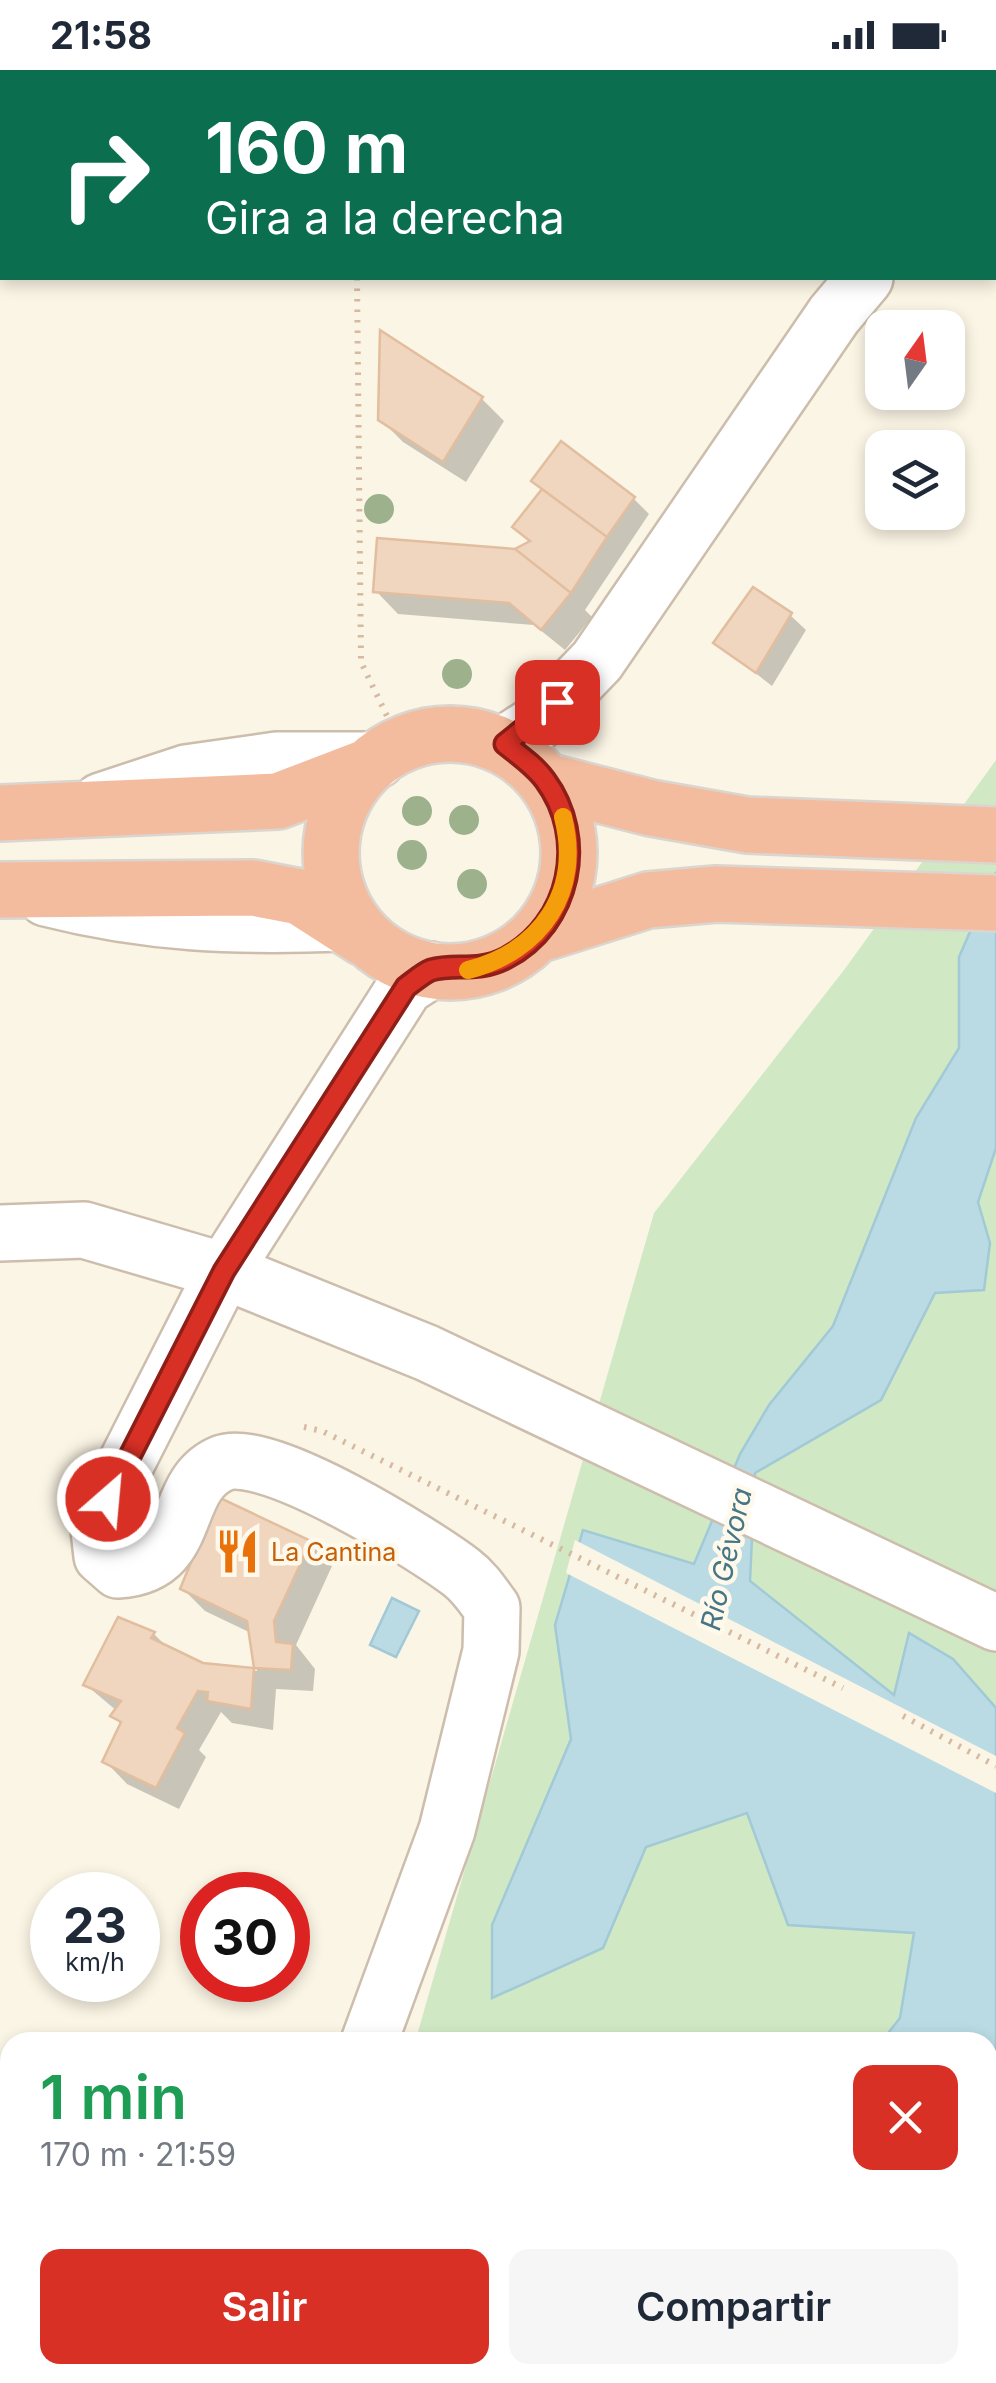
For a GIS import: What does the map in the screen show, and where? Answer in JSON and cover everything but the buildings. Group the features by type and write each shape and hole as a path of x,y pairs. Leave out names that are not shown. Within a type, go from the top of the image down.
{"highway":[{"path":"356,932 332,875 332,836 343,798 382,757 439,734 505,744 546,781 562,810 570,843 562,892 537,935"},
{"path":"546,781 651,808 747,825 996,836"},
{"path":"0,786 96,806"},
{"path":"0,813 96,806"},
{"path":"4,889 253,888 300,897 397,961 432,970 470,970 506,958 537,935 648,900 716,894 996,903"}],"street":[{"path":"505,744 537,723 597,661 834,314 863,280"},
{"path":"546,781 597,661"},
{"path":"96,806 186,773 277,760 382,757"},
{"path":"356,932 356,1059"},
{"path":"373,2032 447,1830 491,1651 492,1608 462,1573 300,1476 245,1461 224,1463 205,1476 160,1560 143,1569 118,1570 102,1556 99,1530 108,1499 224,1271 356,1059 406,987 432,970"},
{"path":"0,1233 84,1230 224,1271 427,1353 996,1623"}],"path":[{"path":"356,280 362,662 382,757"},
{"path":"322,1431 842,1688"},
{"path":"903,1716 996,1766"}],"green space":[{"path":"996,760 996,2032 418,2032 654,1213 844,970"}],"water":[{"name":"Río Gévora","path":"996,872 996,1148 978,1202 990,1243 984,1290 935,1293 881,1400 755,1473 750,1581 894,1695 909,1633 953,1659 996,1708 996,2032 889,2032 900,2018 914,1933 788,1925 747,1813 646,1847 603,1948 492,1998 492,1925 571,1739 555,1625 583,1530 694,1564 740,1454 769,1405 833,1326 916,1118 959,1048 959,957"},
{"path":"392,1598 419,1611 396,1657 370,1645"}],"pier":[{"path":"575,1540 996,1756 996,1793 566,1573"}],"slow traffic":[{"path":"468,970 506,958 537,935 557,908 568,876 570,843 563,817"}],"place":[{"name":"La Cantina","path":"238,1552"}],"route":[{"path":"108,1499 224,1271 346,1075 406,987 432,970 470,970 506,958 537,935 557,908 568,876 570,843 562,810 546,781 505,744 537,723 557,702"}]}
